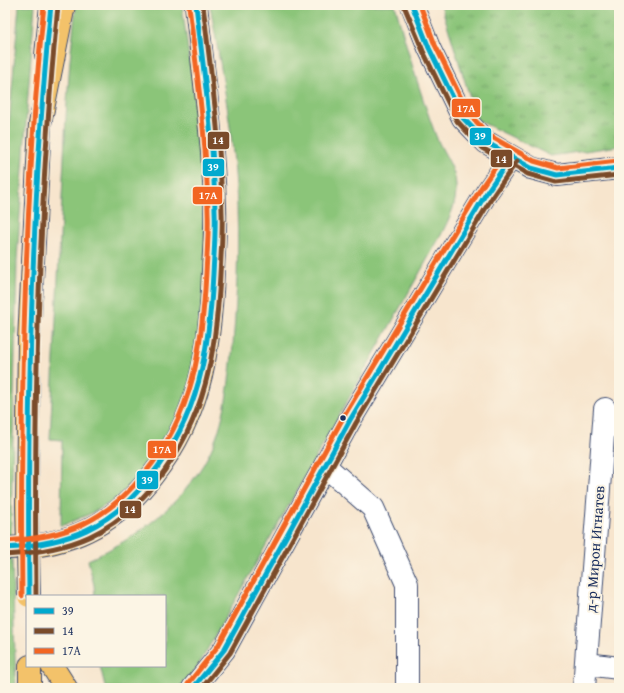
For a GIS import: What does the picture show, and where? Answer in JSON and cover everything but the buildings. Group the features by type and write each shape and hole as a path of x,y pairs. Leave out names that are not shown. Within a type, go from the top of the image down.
{"main road":[{"path":"29,595 27,506 30,340 40,124 51,5"},
{"path":"40,124 64,5"},
{"path":"5,548 40,545 77,535 103,522 134,497 163,463 176,443 187,419 203,370 208,337 212,303 216,205 211,140 196,5"},
{"path":"30,667 30,688"},
{"path":"53,667 66,688"}],"street":[{"path":"412,5 429,48 463,118 486,142 530,168 557,175 619,168"},
{"path":"193,688 224,650 350,420 487,192 511,157"},
{"name":"д-р Мирон Игнатев","path":"584,688 587,664 604,409"},
{"path":"325,466 372,508 407,584 408,688"},
{"path":"587,664 619,668"}],"green space":[{"path":"19,5 35,5 17,260 11,527 16,688 5,688 5,174"},
{"path":"76,5 182,5 203,177 207,270 191,382 164,452 115,500 92,513 61,526 62,440 50,439 66,117"},
{"path":"210,5 395,5 430,120 454,173 456,193 454,205 441,235 198,666 181,688 107,688 105,686 100,667 166,667 166,595 95,595 88,560 141,530 157,518 186,489 198,473 214,443 226,402 233,345 238,253 236,185 224,83"},
{"path":"441,5 619,5 619,146 551,156 477,120"}],"transit line":[{"name":"17А","path":"22,596 22,448 25,300 32,152 44,5"},
{"name":"39","path":"29,595 29,448 32,300 39,152 51,5"},
{"name":"39","path":"5,548 28,546 68,537 103,521 119,509 135,495 167,454 191,406 199,381 208,329 215,227 211,134 196,5"},
{"name":"14","path":"5,555 28,553 71,544 107,527 124,515 156,482 173,458 187,434 197,409 205,384 215,331 222,227 218,134 203,5"},
{"name":"39","path":"412,5 429,48 463,118 486,142 531,168 557,175 619,168"},
{"name":"17А","path":"420,5 435,45 469,114 490,136 534,161 558,168 618,161"},
{"name":"14","path":"36,595 36,448 39,301 46,153 58,6"},
{"name":"17А","path":"5,541 47,536 66,531 100,515 130,490 145,473 162,450 175,427 185,403 198,354 202,328 208,227 204,134 189,6"},
{"name":"14","path":"405,8 423,51 457,121 482,148 528,174 556,182 619,175"},
{"name":"17А","path":"188,684 218,646 344,416 481,188 505,153"},
{"name":"39","path":"193,688 224,650 350,420 487,192 511,157"},
{"name":"14","path":"202,688 230,653 356,423 493,196 517,161"}]}
